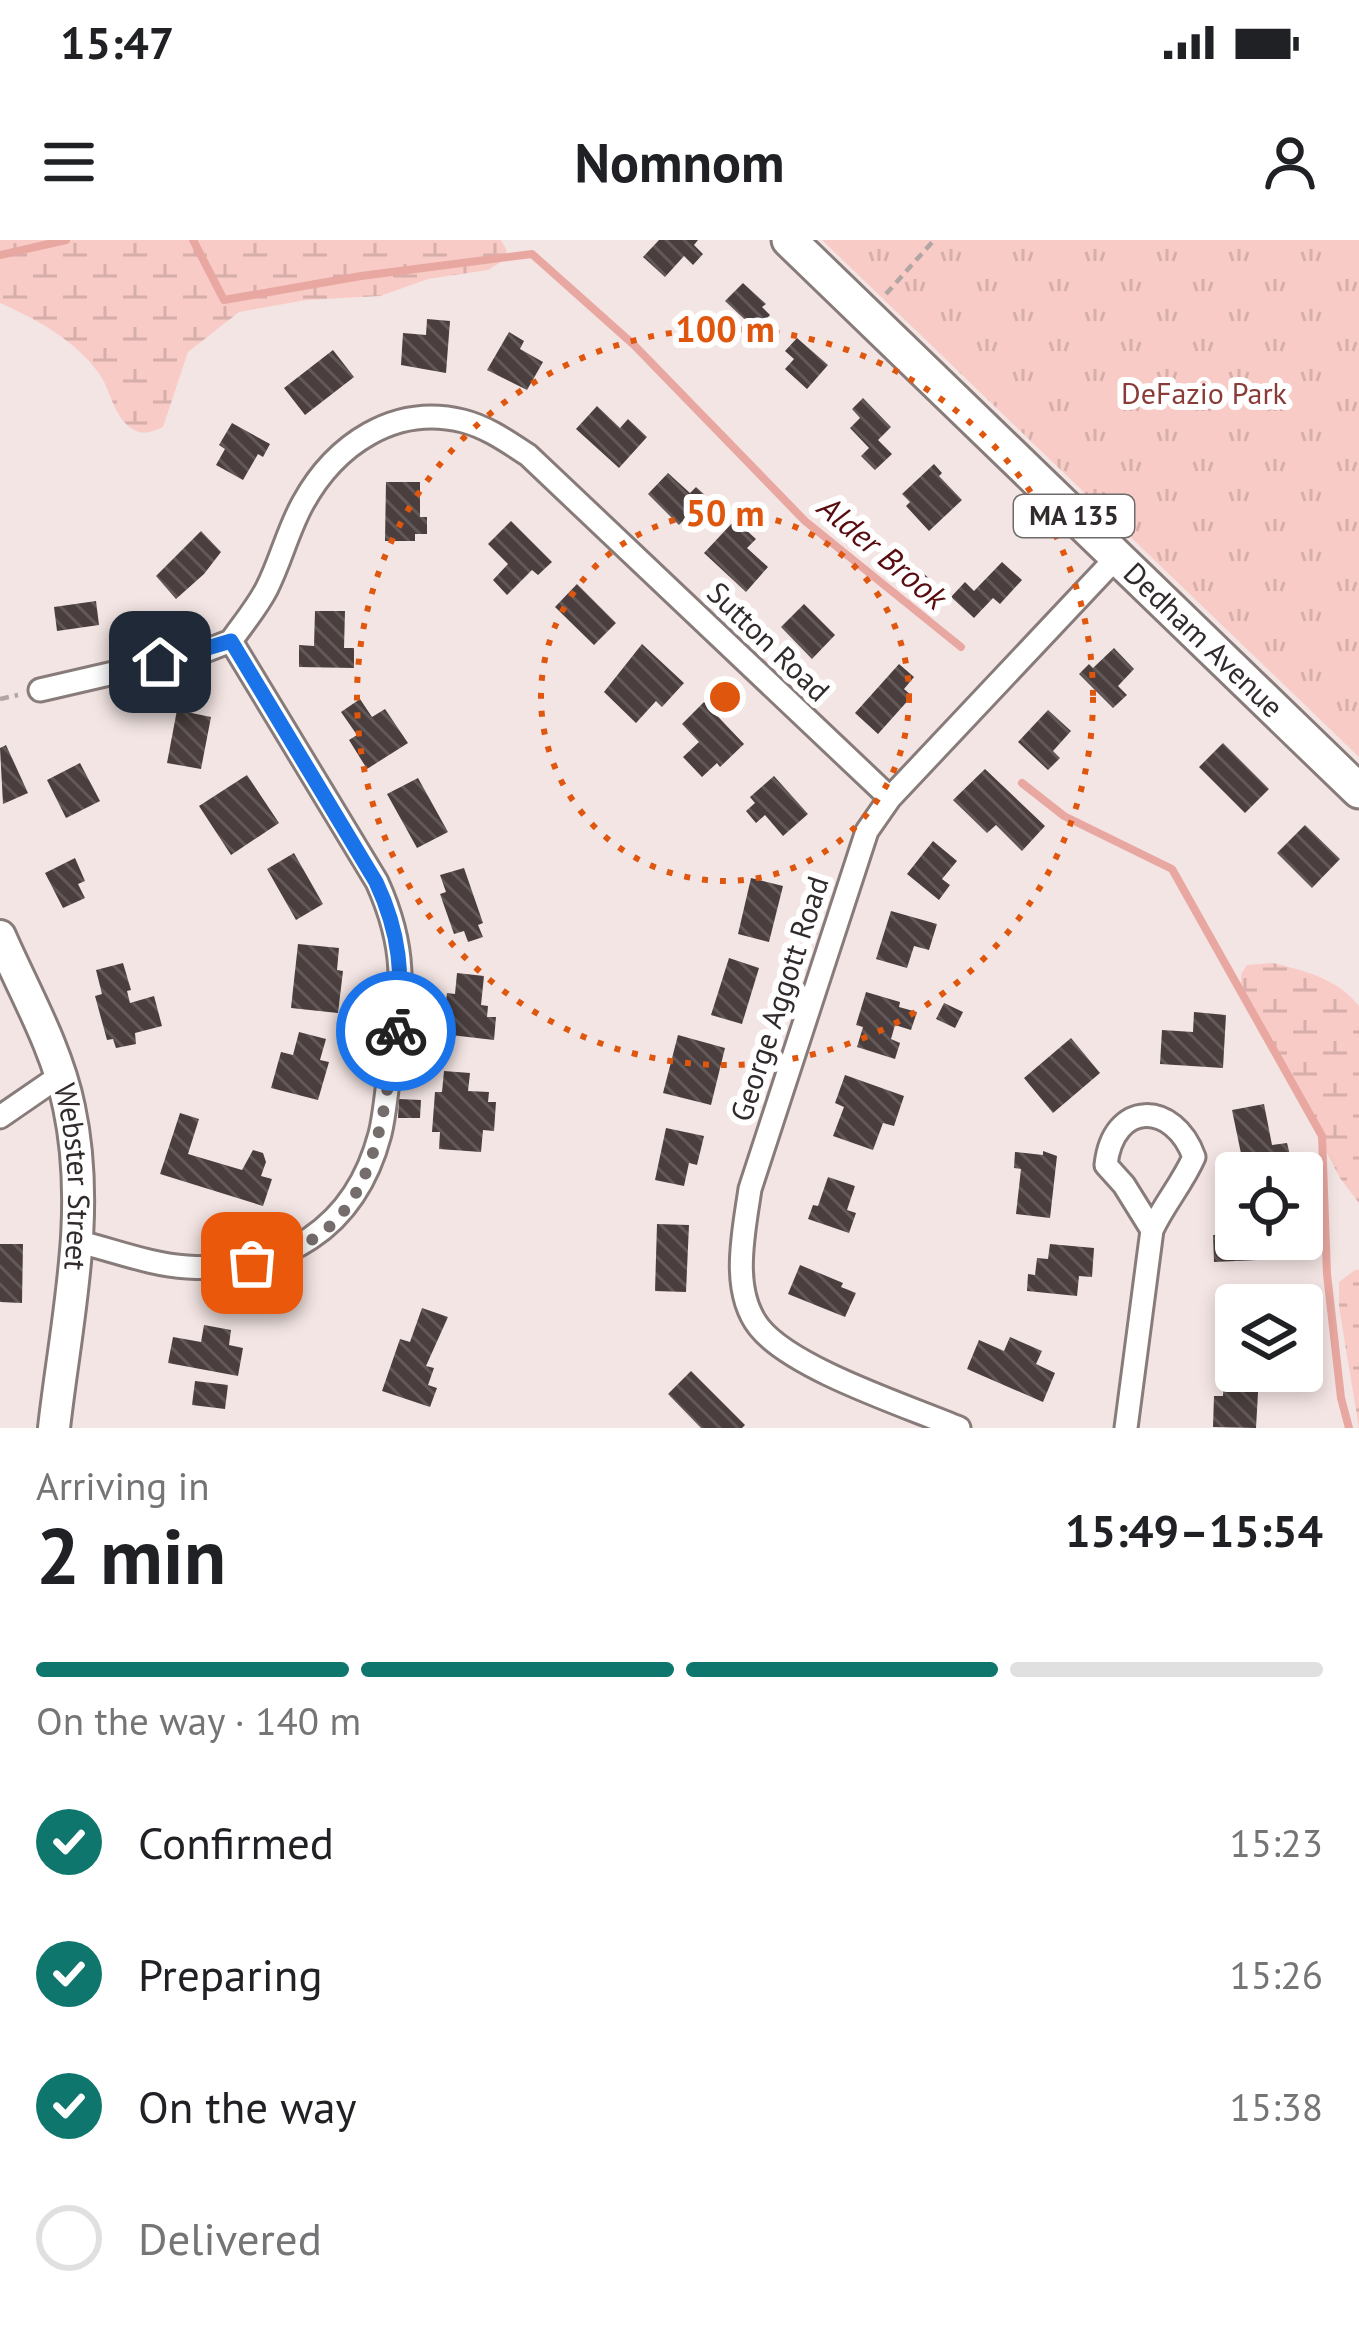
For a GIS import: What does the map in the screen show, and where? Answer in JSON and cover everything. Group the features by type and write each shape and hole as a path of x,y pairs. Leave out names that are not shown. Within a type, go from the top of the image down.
{"main road":[{"name":"Dedham Avenue","path":"789,240 1359,791"}],"street":[{"name":"Sutton Road","path":"231,641 267,588 304,502 325,469 355,440 404,420 463,421 528,455 890,798"},
{"name":"George Aggott Road","path":"959,1428 783,1349 756,1324 744,1287 741,1246 750,1189 860,847 890,798 1117,557"},
{"path":"40,690 200,653 231,641 376,882 392,915 401,952 401,997 380,1136 352,1197 331,1226 301,1246 252,1263 185,1267 79,1242"},
{"name":"Webster Street","path":"0,936 61,1075 79,1173 79,1242 54,1428"},
{"path":"0,1117 61,1075"},
{"path":"1126,1428 1151,1230 1194,1157 1188,1139 1166,1119 1145,1116 1121,1123 1109,1140 1106,1165 1151,1230"}],"path":[{"path":"867,316 934,240"}],"green space":[{"path":"0,240 501,240 507,251 488,270 428,279 380,296 306,300 239,312 188,352 163,427 143,433 123,420 100,375 80,352 0,303"},
{"name":"DeFazio Park","path":"822,240 1359,240 1359,757"},
{"path":"1273,963 1331,983 1359,1006 1359,1203 1340,1178 1241,988 1247,965"},
{"path":"1359,1270 1359,1428 1339,1307 1339,1282"}],"building":[{"path":"659,240 698,240 694,245 703,254 693,265 684,256 665,277 643,257"},
{"path":"743,283 766,304 762,307 770,315 756,330 725,301"},
{"path":"427,319 450,321 446,373 401,365 403,333 426,335"},
{"path":"509,332 524,341 520,349 543,362 527,390 487,370"},
{"path":"797,338 828,365 807,389 785,369 794,359 785,351"},
{"path":"333,350 354,377 305,415 284,388"},
{"path":"863,398 891,427 878,440 892,454 875,470 861,456 869,448 850,428 860,418 852,409"},
{"path":"597,406 620,428 628,419 647,437 619,468 576,429"},
{"path":"232,423 270,444 263,457 258,454 243,480 216,465 225,449 219,445"},
{"path":"934,464 962,500 929,531 906,506 910,502 902,494"},
{"path":"668,473 690,493 696,487 706,496 679,525 648,494"},
{"path":"386,482 420,482 420,517 427,517 427,534 415,534 415,541 385,541"},
{"path":"735,520 756,539 747,548 768,567 746,592 704,553"},
{"path":"511,521 552,562 538,575 532,570 507,595 493,580 508,564 488,544"},
{"path":"201,531 221,552 176,599 156,576"},
{"path":"1002,562 1022,580 1000,604 993,598 974,618 951,597 965,582 974,591"},
{"path":"921,571 938,587 925,602 908,586"},
{"path":"577,584 616,623 594,645 555,607"},
{"path":"96,601 99,625 57,631 54,607"},
{"path":"804,604 835,635 812,659 781,627"},
{"path":"315,611 345,611 344,648 354,648 354,668 299,667 299,645 314,646"},
{"path":"642,644 684,683 662,707 656,701 636,723 604,692"},
{"path":"1114,648 1134,669 1118,686 1127,695 1113,708 1079,674"},
{"path":"899,664 914,677 904,689 912,696 878,734 855,713"},
{"path":"360,699 372,717 385,709 408,743 367,769 349,740 357,735 341,712"},
{"path":"704,702 744,744 702,777 683,757 699,742 682,724"},
{"path":"177,710 211,717 201,769 167,763"},
{"path":"1048,710 1071,731 1053,751 1060,758 1048,770 1018,742"},
{"path":"1223,743 1269,789 1245,813 1199,767"},
{"path":"6,745 28,793 3,804 0,748"},
{"path":"80,763 100,801 66,818 47,780"},
{"path":"985,769 1045,826 1022,851 996,825 987,833 953,800"},
{"path":"247,775 279,823 231,855 199,806"},
{"path":"774,776 808,814 783,836 765,815 756,823 746,811 755,803 750,797"},
{"path":"418,778 448,832 417,848 387,794"},
{"path":"1305,825 1340,859 1312,888 1277,853"},
{"path":"933,841 957,861 942,879 950,885 939,900 907,874"},
{"path":"294,853 323,904 296,920 267,869"},
{"path":"75,858 85,881 78,884 85,898 63,908 45,873"},
{"path":"464,868 483,923 478,925 483,937 468,942 464,931 454,934 440,894 446,892 440,875"},
{"path":"751,878 783,886 769,942 738,934"},
{"path":"891,911 937,924 929,950 914,946 907,968 876,959"},
{"path":"298,944 339,948 337,970 343,971 338,1013 291,1008"},
{"path":"729,958 759,968 742,1024 711,1015"},
{"path":"123,963 130,1003 154,996 162,1026 135,1033 136,1044 116,1048 113,1039 107,1040 95,996 102,994 96,970"},
{"path":"457,973 484,976 481,1005 488,1006 487,1017 496,1017 494,1040 442,1034 447,993 455,994"},
{"path":"866,992 917,1012 911,1030 895,1025 891,1039 900,1043 895,1059 857,1047 863,1027 856,1025"},
{"path":"944,1003 963,1012 955,1028 936,1019"},
{"path":"1194,1012 1226,1015 1223,1068 1160,1064 1162,1030 1193,1032"},
{"path":"299,1032 326,1039 320,1060 329,1062 318,1100 271,1088 281,1052 293,1055"},
{"path":"678,1035 725,1048 711,1105 663,1093"},
{"path":"1071,1038 1100,1073 1053,1113 1024,1078"},
{"path":"444,1071 470,1073 468,1091 489,1092 488,1102 496,1102 494,1131 483,1130 481,1152 439,1149 440,1132 432,1132 435,1092 442,1092"},
{"path":"845,1075 904,1096 894,1126 883,1123 873,1150 833,1136 844,1107 835,1103"},
{"path":"399,1099 421,1100 420,1118 398,1118"},
{"path":"1264,1104 1272,1145 1287,1143 1289,1152 1241,1152 1232,1110"},
{"path":"180,1113 199,1119 188,1154 242,1170 253,1150 263,1153 266,1162 261,1176 272,1179 263,1206 160,1174"},
{"path":"666,1128 704,1136 697,1165 689,1163 684,1186 655,1180"},
{"path":"1043,1151 1057,1156 1050,1218 1016,1214 1021,1169 1014,1168 1015,1152 1043,1155"},
{"path":"828,1177 855,1186 847,1210 856,1213 849,1233 808,1219"},
{"path":"657,1224 689,1225 686,1292 655,1291"},
{"path":"0,1244 23,1244 22,1303 0,1302"},
{"path":"1050,1244 1094,1248 1092,1277 1079,1276 1077,1296 1027,1291 1028,1274 1035,1275 1037,1258 1048,1259"},
{"path":"800,1265 856,1293 845,1317 788,1294"},
{"path":"422,1308 448,1317 426,1366 434,1368 428,1385 437,1388 430,1407 382,1391 400,1339 410,1342"},
{"path":"204,1325 231,1330 229,1345 243,1348 238,1376 168,1363 173,1337 201,1342"},
{"path":"1010,1337 1042,1351 1036,1364 1055,1373 1043,1402 967,1369 979,1340 1004,1351"},
{"path":"691,1371 745,1425 742,1428 701,1428 668,1394"},
{"path":"195,1381 228,1385 225,1409 192,1405"},
{"path":"1223,1392 1258,1392 1256,1428 1213,1427 1214,1396"}],"waterway":[{"name":"Alder Brook","path":"0,255 66,240"},
{"name":"Alder Brook","path":"193,240 224,300 532,254 634,345 805,521 961,647"},
{"name":"Alder Brook","path":"1022,783 1064,816 1172,869 1322,1136 1327,1274 1341,1398 1349,1428"}],"way so far":[{"path":"252,1263 301,1246 331,1226 352,1197 380,1136 396,1031"}],"route":[{"path":"160,662 231,641 392,915 401,952 396,1031"}]}
